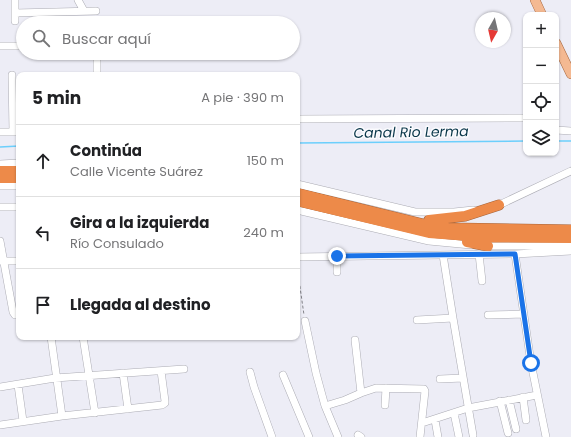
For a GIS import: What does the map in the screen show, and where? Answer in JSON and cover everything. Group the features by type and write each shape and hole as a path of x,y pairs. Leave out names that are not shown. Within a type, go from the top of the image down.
{"highway":[{"path":"0,171 16,171"},
{"path":"0,178 16,178"},
{"path":"300,194 448,228 571,230"},
{"path":"300,202 403,228 429,233 465,237 571,238"},
{"path":"415,221 441,220 465,216 499,205"},
{"path":"403,228 419,235 488,246"}],"main road":[{"path":"535,0 541,12"},
{"path":"538,0 544,12"},
{"path":"559,42 571,67"},
{"path":"558,48 571,74"}],"street":[{"path":"15,0 15,21"},
{"path":"78,0 84,12"},
{"path":"15,13 96,11"},
{"path":"0,46 16,46"},
{"path":"97,60 97,72"},
{"path":"0,132 16,132 12,75"},
{"path":"300,119 523,118"},
{"path":"559,126 571,126"},
{"path":"559,130 571,131"},
{"path":"0,164 16,163"},
{"path":"300,185 415,212 454,212 499,205 571,170"},
{"path":"0,186 16,186"},
{"path":"0,207 16,207"},
{"path":"300,211 430,241 449,244 488,246 571,246"},
{"path":"0,241 2,261 13,312 16,315"},
{"path":"300,257 571,252"},
{"path":"479,254 482,281"},
{"path":"515,254 531,363 546,437"},
{"path":"443,255 473,435"},
{"path":"337,256 337,272"},
{"path":"2,261 16,261"},
{"path":"488,315 524,314"},
{"path":"417,320 453,318"},
{"path":"305,321 316,373 325,406 338,437"},
{"path":"51,340 62,416"},
{"path":"84,340 88,376 95,413"},
{"path":"355,340 361,393"},
{"path":"0,387 56,378 184,369"},
{"path":"0,424 164,405 165,401 161,371"},
{"path":"250,372 272,437"},
{"path":"123,373 128,409"},
{"path":"283,375 309,437"},
{"path":"440,380 463,378"},
{"path":"18,385 23,421"},
{"path":"325,406 376,388 424,389 420,437"},
{"path":"386,388 386,405"},
{"path":"422,423 468,408 537,395"},
{"path":"523,397 526,420"},
{"path":"509,400 516,429"},
{"path":"500,401 508,433"},
{"path":"454,413 459,437"},
{"path":"435,420 438,437"}],"path":[{"path":"300,287 305,321"}],"waterway":[{"name":"Canal Rio Lerma","path":"300,143 523,141"},
{"name":"Canal Rio Lerma","path":"559,141 571,141"},
{"name":"Canal Rio Lerma","path":"0,147 16,146"}],"route":[{"path":"337,256 515,254 531,363"}]}
